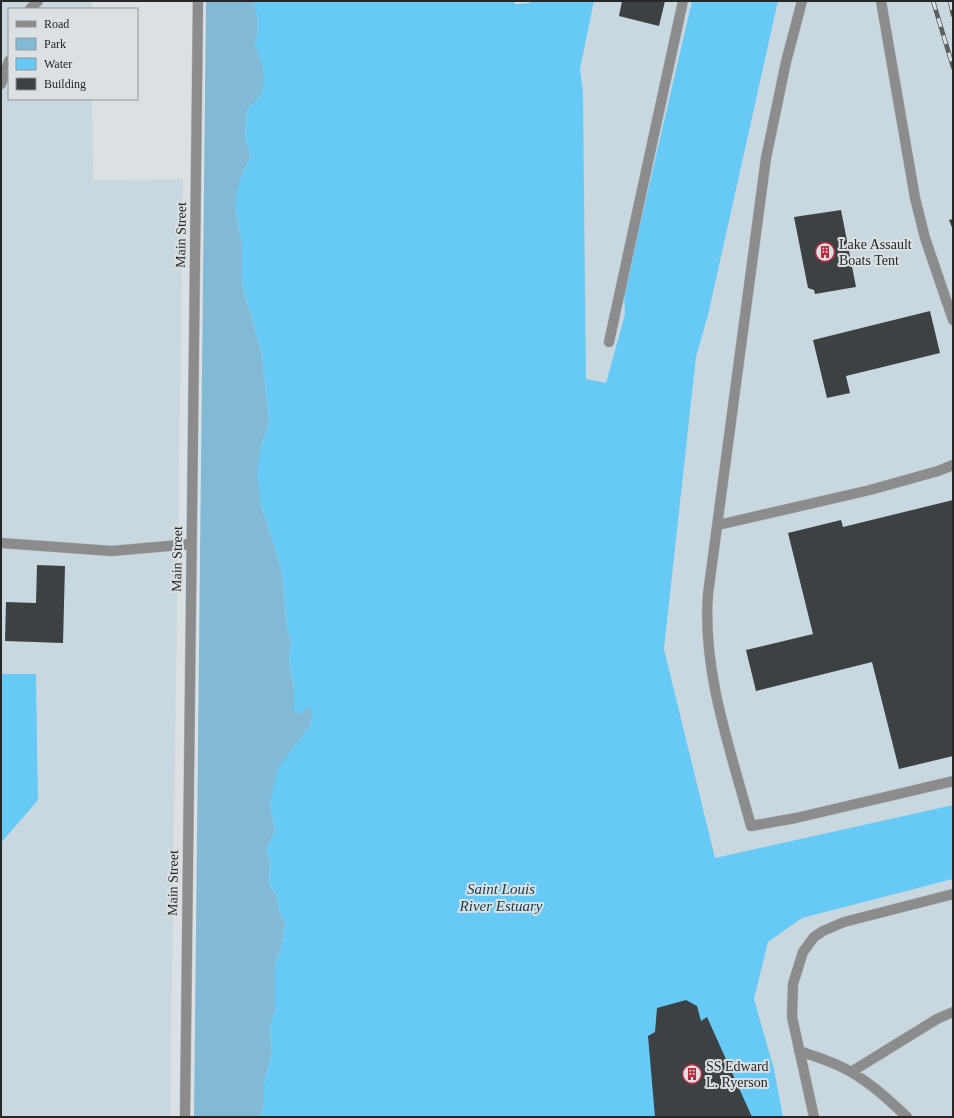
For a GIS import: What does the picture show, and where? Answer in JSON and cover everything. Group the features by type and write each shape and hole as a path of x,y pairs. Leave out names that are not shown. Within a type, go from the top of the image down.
{"street":[{"name":"Main Street","path":"185,1117 198,1"},
{"path":"609,342 683,1"},
{"path":"802,1 786,62 766,158 708,594 706,623 715,689 751,826 953,781"},
{"path":"881,1 916,198 933,264 953,320"},
{"path":"1,84 8,64"},
{"path":"718,525 870,490 953,465"},
{"path":"1,543 112,550 191,544"},
{"path":"814,1117 792,1017 793,984 803,952 814,937 824,930 844,922 953,894"},
{"path":"851,1072 926,1026 953,1012"},
{"path":"800,1051 828,1061 851,1072 872,1086 907,1117"}],"shaded area":[{"path":"1,1 92,1 92,8 8,8 8,100 92,100 93,180 183,179 170,1117 1,1117 1,843 38,800 36,674 1,674"},
{"path":"594,1 692,1 624,293 625,314 606,383 586,380 583,92 580,69"},
{"path":"778,1 953,1 953,805 715,858 664,649 696,357 708,315"},
{"path":"953,879 953,1117 783,1117 774,1069 754,999 768,942 802,918"}],"green space":[{"path":"206,1 252,1 257,16 258,27 255,43 264,70 264,86 261,94 247,109 245,137 251,157 241,177 236,213 242,243 242,284 262,354 269,422 261,448 261,504 282,572 287,627 291,641 289,662 294,688 294,711 308,707 313,711 310,726 279,768 270,803 275,831 266,850 270,861 269,884 276,894 279,909 285,923 281,950 275,963 275,1010 270,1027 272,1053 264,1083 264,1104 261,1117 194,1117"}],"water":[{"name":"Saint Louis River Estuary","path":"252,1 514,1 515,4 530,3 530,1 594,1 580,69 583,92 586,379 606,383 625,314 624,293 692,1 778,1 708,315 696,357 664,649 715,858 953,805 953,879 802,918 768,942 754,999 774,1069 783,1117 261,1117 264,1104 264,1083 272,1053 270,1027 275,1010 275,963 281,950 285,923 279,909 276,894 269,884 270,861 266,850 275,831 270,803 278,768 310,726 313,711 308,707 299,714 294,711 294,688 289,662 291,641 287,627 282,572 261,504 257,474 261,448 269,422 262,354 242,284 242,243 236,213 236,196 241,177 251,157 245,137 247,109 255,102 260,94 264,79 261,62 255,43 257,38 258,22"},
{"path":"1,674 36,674 38,800 1,843"}],"building":[{"path":"622,1 665,1 659,26 619,16"},
{"name":"Lake Assault Boats Tent","path":"841,210 856,287 815,294 814,290 808,288 794,217"},
{"path":"953,219 953,230 949,220"},
{"path":"930,311 940,353 846,376 850,393 827,398 813,340"},
{"path":"953,500 953,756 899,769 872,662 756,691 746,650 813,634 788,533 841,520 843,527"},
{"path":"37,565 65,566 63,643 5,641 6,602 36,603"},
{"name":"SS Edward L. Ryerson","path":"686,1000 697,1006 701,1021 707,1017 752,1117 655,1117 648,1036 655,1032 657,1008"}],"railway":[{"path":"933,1 953,67"},
{"path":"950,1 953,15"}],"place":[{"name":"Lake Assault Boats Tent","path":"825,252"},
{"name":"SS Edward L. Ryerson","path":"692,1074"}]}
